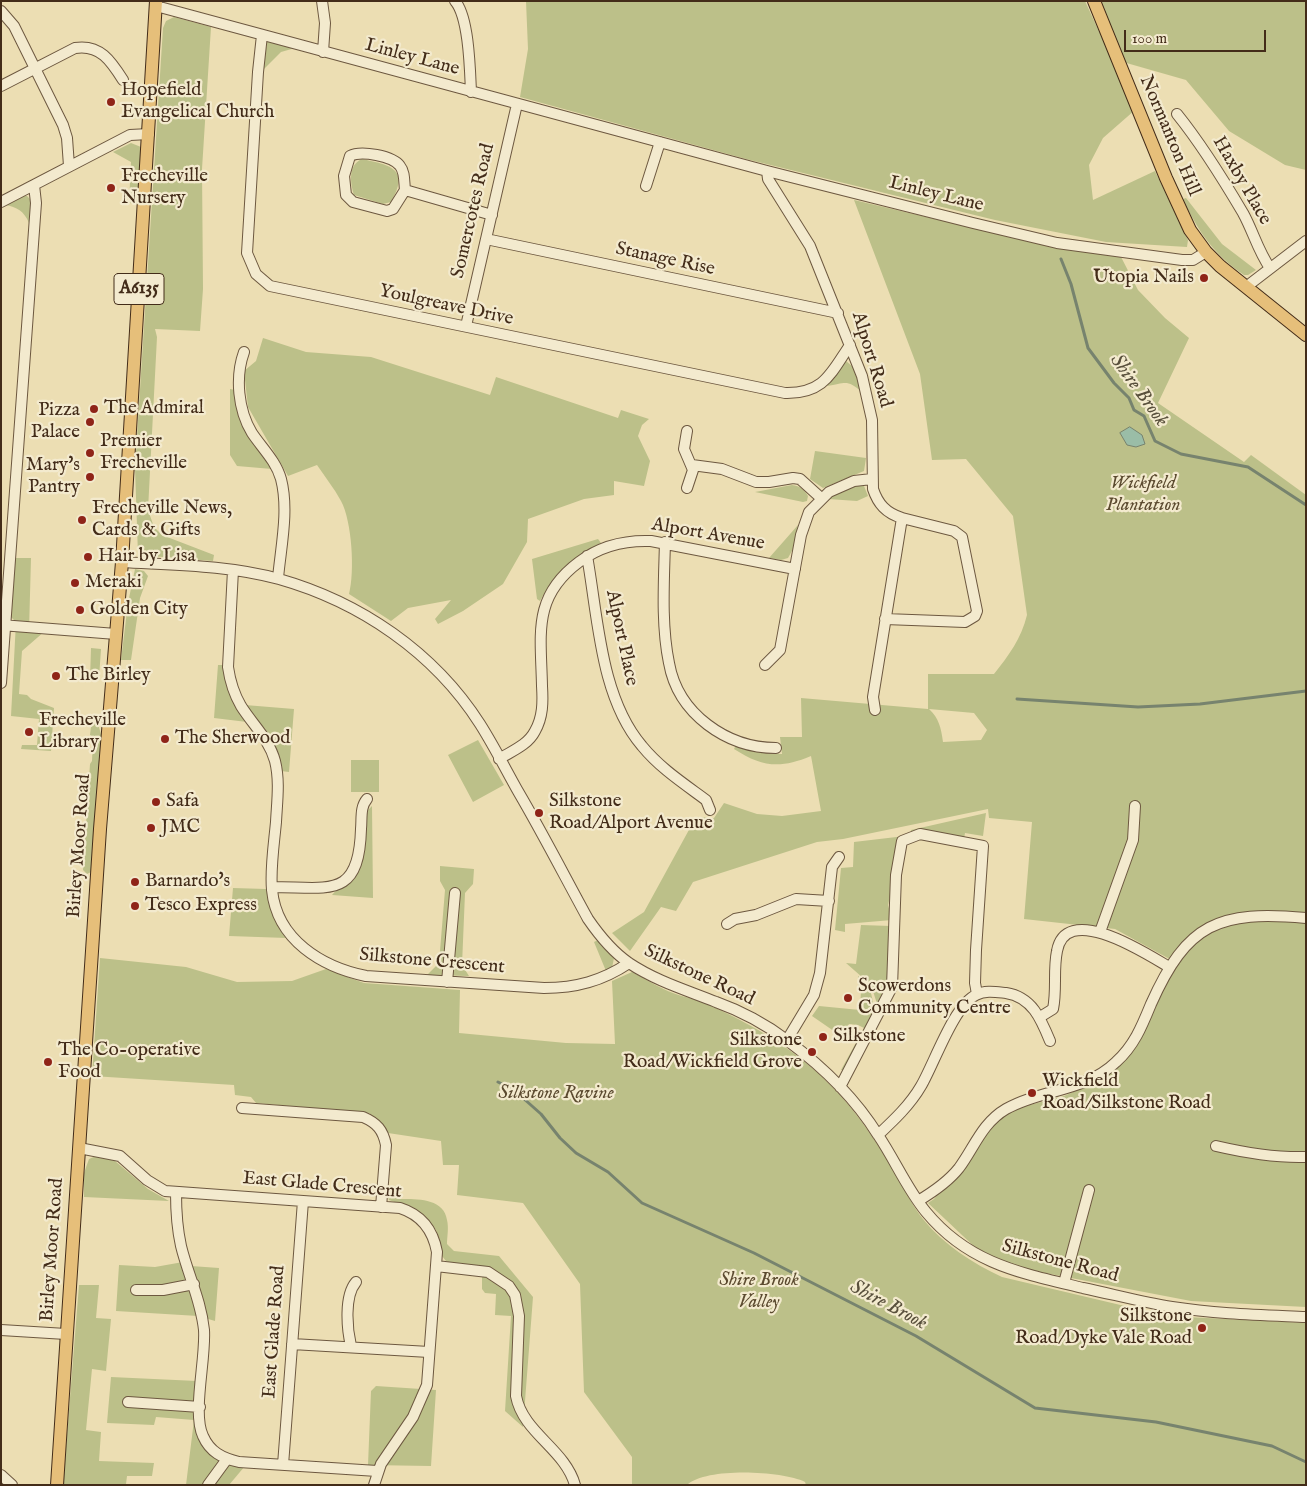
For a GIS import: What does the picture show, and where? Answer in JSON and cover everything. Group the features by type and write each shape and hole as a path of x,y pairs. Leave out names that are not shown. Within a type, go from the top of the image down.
{"main road":[{"name":"Normanton Hill","path":"1094,1 1175,199 1190,230 1206,252 1246,287 1305,333"},
{"name":"Birley Moor Road","path":"57,1485 100,829 122,562 130,399 149,134 156,3"}],"street":[{"path":"322,1 325,22 323,52"},
{"path":"455,1 460,10 463,23 471,92"},
{"name":"Linley Lane","path":"156,3 323,52 767,172 1058,243 1182,260 1193,260 1206,252"},
{"path":"1,11 14,26 63,125 67,138 69,166"},
{"name":"Youlgreave Drive","path":"262,35 247,242 248,260 256,274 270,286 277,289 466,326 534,343 785,393 805,392 822,384 837,367 850,345"},
{"path":"1,86 75,48 85,47 95,49 105,55 123,80"},
{"name":"Somercotes Road","path":"466,326 517,104"},
{"name":"Haxby Place","path":"1177,114 1197,138 1244,214 1270,268"},
{"path":"1,202 130,135 149,134"},
{"path":"646,186 660,142"},
{"path":"357,152 366,153 396,162 403,171 405,190 393,209 387,212 353,202 346,195 344,176 350,156 357,152"},
{"name":"Alport Road","path":"767,172 768,179 810,246 862,376 872,420 873,489 880,505 893,516 954,531 962,537 977,610 975,616 965,622 885,619"},
{"path":"1,683 3,625 36,203 34,185"},
{"path":"405,190 492,215"},
{"name":"Stanage Rise","path":"486,239 838,312"},
{"path":"1246,287 1306,241"},
{"path":"244,352 238,370 242,409 252,432 276,466 284,492 283,533 278,578"},
{"path":"687,431 684,449 692,465 687,488"},
{"path":"692,465 722,469 756,482 793,478 806,483 821,498"},
{"path":"764,665 780,650 804,523 810,512 821,498 842,485 872,479"},
{"path":"875,710 872,700 902,518"},
{"name":"Alport Avenue","path":"499,759 528,741 539,723 543,700 540,623 542,610 547,598 560,578 587,556 602,548 634,540 665,542 795,569"},
{"path":"665,542 668,663 677,686 697,716 718,732 746,745 776,748"},
{"name":"Alport Place","path":"587,556 610,682 628,726 655,761 706,800 710,810"},
{"name":"Silkstone Road","path":"122,562 233,570 278,578 324,594 353,608 400,637 423,658 464,702 499,759 588,918 607,942 629,963 666,984 733,1009 787,1040 840,1087 878,1135 918,1202 945,1233 977,1255 1009,1270 1172,1307 1306,1317"},
{"name":"Silkstone Crescent","path":"233,570 228,667 230,681 241,706 268,743 276,769 278,784 272,887 278,912 292,937 314,957 327,965 342,971 366,976 566,988 601,979 629,963"},
{"path":"3,625 116,634"},
{"path":"272,887 328,887 338,885 346,879 359,862 362,808 367,799"},
{"path":"1100,932 1133,840 1135,806"},
{"path":"840,1087 892,987 896,874 902,841 920,834 983,846 976,950 975,983 977,994"},
{"path":"787,1040 814,995 824,951 832,868 839,857"},
{"path":"447,982 455,894"},
{"path":"727,924 735,919 756,915 796,899 829,901"},
{"path":"918,1202 958,1170 985,1126 1006,1109 1084,1083 1115,1064 1133,1043 1169,967 1185,945 1195,937 1231,918 1265,915 1306,918"},
{"path":"1040,1017 1053,1009 1057,950 1062,940 1068,934 1078,930 1100,932 1138,948 1169,967"},
{"path":"878,1135 913,1099 956,1017 977,994 993,991 1014,995 1029,1003 1040,1017 1050,1041"},
{"path":"242,1108 363,1116 372,1121 384,1135 386,1145 381,1207"},
{"path":"1216,1146 1264,1156 1306,1157"},
{"name":"East Glade Crescent","path":"80,1148 120,1156 156,1186 176,1193 400,1208 412,1212 422,1220 435,1240 436,1266 427,1385 421,1402 377,1471"},
{"path":"1064,1283 1089,1190"},
{"path":"176,1193 176,1216 181,1246 194,1284 204,1330 200,1407 200,1426 203,1436 217,1454 227,1459 283,1465 377,1471 374,1485"},
{"name":"East Glade Road","path":"283,1465 303,1201"},
{"path":"436,1266 488,1272 500,1278 512,1291 518,1305 519,1316 516,1396 518,1406 527,1422 566,1465 575,1485"},
{"path":"350,1346 348,1328 350,1292 356,1282"},
{"path":"136,1290 163,1290 194,1284"},
{"path":"1,1330 66,1334"},
{"path":"292,1344 429,1352"},
{"path":"128,1402 200,1407"},
{"path":"208,1485 216,1477 227,1459"},
{"path":"1,1475 12,1485"}],"green space":[{"path":"526,1 1085,1 1135,110 1103,138 1089,165 1093,200 1155,171 1188,240 1187,247 1106,242 995,220 746,159 520,97 528,49"},
{"path":"1096,1 1306,1 1306,170 1285,165 1229,131 1186,80 1123,62"},
{"path":"174,17 211,27 202,169 203,289 200,331 155,329 157,337 148,510 154,527 162,535 214,555 213,561 138,555 135,468 163,28 166,21"},
{"path":"267,42 295,48 281,52 263,70"},
{"path":"131,143 141,147 138,204 129,203 131,162 113,152"},
{"path":"362,159 388,166 398,175 397,191 391,202 383,204 354,195 351,174 354,165"},
{"path":"21,196 27,196 32,201 29,223 20,210 5,205"},
{"path":"1186,198 1222,244 1256,270 1248,275 1244,275 1216,251 1194,221 1183,199"},
{"name":"Wickfield Plantation","path":"854,200 1041,244 1120,255 1138,290 1165,318 1189,338 1158,403 1244,462 1251,455 1306,495 1306,1307 1191,1301 1019,1268 980,1252 928,1203 934,1199 995,1121 1022,1107 1064,1096 1101,1080 1125,1060 1142,1031 1175,962 1115,929 1024,919 1032,822 989,818 988,809 843,839 817,842 693,882 676,911 661,907 630,951 612,933 644,912 696,817 714,818 724,803 757,814 782,816 821,811 811,756 790,763 762,763 734,749 736,745 761,753 782,754 780,737 802,737 801,698 928,709 928,674 994,674 1018,639 1027,615 1013,516 966,459 932,460 920,374","holes":["929,709 974,713 987,730 981,740 943,742 939,724"]},
{"path":"263,338 306,352 371,357 490,395 496,377 618,418 621,410 649,419 642,425 638,436 650,461 644,486 614,481 614,495 584,499 528,519 527,542 503,584 463,611 438,624 435,619 451,600 408,608 391,621 349,594 352,573 350,533 345,510 332,487 317,465 288,476 248,407 244,371 256,361"},
{"path":"846,361 853,367 862,392 853,385 846,383 827,386"},
{"path":"230,389 235,390 248,432 272,469 237,466 230,455"},
{"path":"815,451 866,458 864,471 823,488 810,479"},
{"path":"792,485 803,490 808,496 807,501 803,502 755,492"},
{"path":"859,485 864,486 868,496 857,501 828,499 837,492"},
{"path":"798,525 793,549 788,558 781,560 769,558"},
{"path":"598,539 601,543 566,568 552,583 540,601 537,599 532,559"},
{"path":"14,558 31,558 29,631 45,631 22,651 19,694 27,695 31,699 54,708 51,751 21,749 22,745 37,745 39,719 11,716 16,622 11,617"},
{"path":"135,569 144,571 148,576 140,598 131,660 121,660 128,603"},
{"path":"91,648 101,649 99,678 90,680"},
{"path":"218,665 224,665 226,681 231,695 237,709 247,722 214,718"},
{"path":"245,705 294,709 289,772 281,771 269,735"},
{"path":"92,719 97,720 102,738 91,872 87,874 83,870 90,764 92,761 93,737 90,735"},
{"path":"478,740 504,785 473,802 448,755"},
{"path":"351,760 379,760 379,792 351,792"},
{"path":"372,806 373,898 332,895 351,880 360,865 364,848 366,812"},
{"path":"986,813 983,836 965,833 964,839 911,832 911,830"},
{"path":"905,836 888,905 892,920 845,924 845,932 835,930 841,868 853,867 854,842"},
{"path":"440,866 474,869 473,884 465,893 462,965 469,976 427,975 439,963 445,890 440,881"},
{"path":"233,888 266,889 274,915 287,938 229,936"},
{"path":"861,925 891,926 891,987 879,1010 871,985 846,963 856,964"},
{"path":"598,940 614,958 612,968 606,971 594,942"},
{"name":"Shire Brook Valley","path":"100,958 186,967 237,982 292,981 326,969 364,983 460,990 459,1033 566,1043 615,1044 612,981 632,972 668,991 702,1002 740,1020 775,1040 809,1065 824,1079 855,1113 870,1134 923,1219 949,1245 991,1272 1002,1277 1167,1316 1306,1323 1306,1485 806,1485 805,1482 780,1475 727,1473 697,1479 687,1485 632,1485 632,1457 584,1392 580,1284 523,1203 457,1195 459,1165 443,1165 441,1141 388,1133 379,1121 369,1113 256,1103 251,1097 235,1095 234,1085 92,1076"},
{"path":"858,976 869,985 876,1014 844,1070 841,1070 864,1028 849,1024 841,1036 812,1016 819,1006 860,1010 861,990 858,989"},
{"path":"96,1156 115,1161 148,1189 169,1201 84,1197 84,1173 89,1159"},
{"path":"389,1186 400,1199 428,1201 441,1207 448,1223 447,1244 454,1251 499,1256 533,1297 523,1427 505,1411 511,1316 495,1315 496,1294 485,1293 482,1289 482,1266 452,1264 446,1261 442,1256 436,1230 417,1210 389,1200 387,1195"},
{"path":"183,1262 191,1266 219,1268 215,1321 198,1316 116,1311 119,1265 155,1267"},
{"path":"79,1285 99,1285 96,1318 111,1319 106,1371 92,1369 86,1430 101,1432 99,1461 154,1463 152,1476 127,1476 126,1484 63,1485"},
{"path":"111,1377 197,1381 194,1420 156,1417 154,1425 107,1423"},
{"path":"376,1386 436,1390 431,1466 368,1465 371,1391"},
{"path":"194,1420 200,1438 245,1466 229,1485 186,1485"}],"shaded area":[{"path":"1130,427 1142,435 1145,444 1136,447 1127,445 1120,433"}],"waterway":[{"name":"Shire Brook","path":"1061,259 1071,284 1088,348 1114,383 1129,398 1134,410 1144,416 1155,441 1181,454 1248,467 1306,505"},
{"path":"1017,699 1138,707 1200,704 1306,691"},
{"name":"Shire Brook","path":"498,1082 514,1090 541,1114 560,1138 576,1153 608,1172 642,1203 754,1253 916,1336 1035,1408 1156,1422 1272,1446 1306,1462"}],"place":[{"name":"Hopefield Evangelical Church","path":"111,102"},
{"name":"Frecheville Nursery","path":"111,188"},
{"name":"Utopia Nails","path":"1204,278"},
{"name":"The Admiral","path":"94,409"},
{"name":"Pizza Palace","path":"90,422"},
{"name":"Premier Frecheville","path":"90,453"},
{"name":"Mary's Pantry","path":"90,477"},
{"name":"Frecheville News, Cards & Gifts","path":"82,520"},
{"name":"Hair by Lisa","path":"88,557"},
{"name":"Meraki","path":"75,583"},
{"name":"Golden City","path":"80,610"},
{"name":"The Birley","path":"56,676"},
{"name":"Frecheville Library","path":"29,732"},
{"name":"The Sherwood","path":"165,739"},
{"name":"Safa","path":"156,802"},
{"name":"Silkstone Road/Alport Avenue","path":"539,813"},
{"name":"JMC","path":"151,828"},
{"name":"Barnardo's","path":"135,882"},
{"name":"Tesco Express","path":"135,906"},
{"name":"Scowerdons Community Centre","path":"848,998"},
{"name":"Silkstone","path":"823,1037"},
{"name":"Silkstone Road/Wickfield Grove","path":"812,1052"},
{"name":"The Co-operative Food","path":"48,1062"},
{"name":"Wickfield Road/Silkstone Road","path":"1032,1093"},
{"name":"Silkstone Road/Dyke Vale Road","path":"1202,1328"}],"park label":[{"name":"Silkstone Ravine","path":"556,1094"}]}
